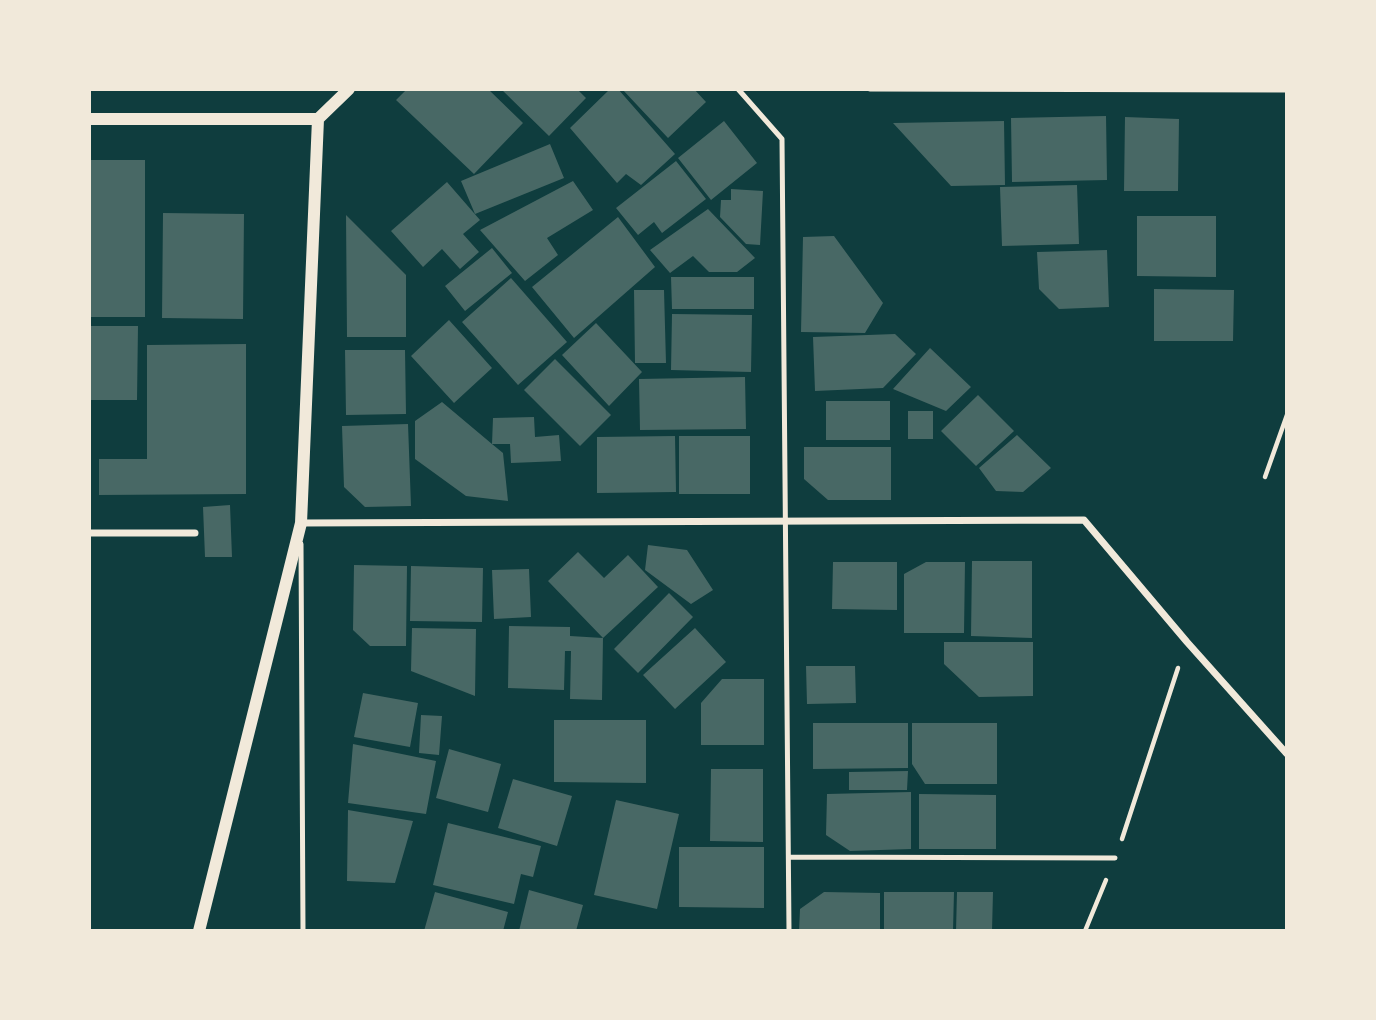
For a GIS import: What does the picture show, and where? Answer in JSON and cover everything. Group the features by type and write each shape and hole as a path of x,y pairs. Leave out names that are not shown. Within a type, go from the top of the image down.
{"street":[{"path":"199,931 301,523 318,119 349,89"},
{"path":"89,119 318,119"},
{"path":"301,523 1084,520 1187,642 1287,754"},
{"path":"89,533 195,533"}],"lane":[{"path":"738,89 782,139 783,521 789,931"},
{"path":"870,89 1287,90"},
{"path":"301,523 303,931"},
{"path":"789,857 1115,859"}],"path":[{"path":"1265,477 1287,415"},
{"path":"1085,931 1115,859 1187,642"}],"building":[{"path":"407,89 488,89 523,123 474,174 396,100"},
{"path":"501,89 577,89 586,98 549,136"},
{"path":"610,89 618,89 675,154 641,185 626,174 617,183 570,128"},
{"path":"622,89 694,89 706,102 668,138"},
{"path":"1106,116 1107,180 1012,182 1011,118"},
{"path":"1125,117 1179,119 1178,191 1124,191"},
{"path":"724,121 757,163 711,200 678,158"},
{"path":"1004,121 1005,185 951,186 893,123"},
{"path":"550,144 564,178 475,214 461,181"},
{"path":"89,160 145,160 145,317 89,317"},
{"path":"676,161 706,199 662,233 654,222 638,235 616,208"},
{"path":"573,181 593,210 547,238 558,255 525,281 480,230"},
{"path":"447,182 480,220 463,234 479,252 460,269 442,249 423,267 391,231"},
{"path":"1077,185 1079,244 1002,246 1000,187"},
{"path":"731,189 763,191 760,245 746,244 720,217 721,200 731,200"},
{"path":"708,209 755,258 737,272 709,272 693,256 670,273 650,250"},
{"path":"163,213 244,214 243,319 162,318"},
{"path":"346,215 406,275 406,337 347,337"},
{"path":"1137,216 1216,216 1216,277 1137,276"},
{"path":"618,217 655,267 574,338 532,287"},
{"path":"834,236 883,303 865,333 801,332 803,237"},
{"path":"492,248 512,273 465,311 445,286"},
{"path":"1107,250 1109,307 1059,309 1039,289 1037,252"},
{"path":"671,277 754,277 754,309 672,309"},
{"path":"511,278 567,342 518,385 462,322"},
{"path":"1154,289 1234,290 1233,341 1154,341"},
{"path":"634,290 664,290 666,363 635,363"},
{"path":"672,314 752,315 751,372 671,370"},
{"path":"449,320 492,368 454,403 411,356"},
{"path":"596,323 642,372 609,406 562,355"},
{"path":"89,326 138,326 137,400 89,400"},
{"path":"895,334 916,354 883,388 815,391 813,337"},
{"path":"246,344 246,494 99,495 99,459 147,459 147,345"},
{"path":"930,348 971,387 946,411 893,389"},
{"path":"345,350 405,350 406,414 346,415"},
{"path":"555,359 611,415 580,446 524,390"},
{"path":"745,377 746,429 640,430 639,379"},
{"path":"978,395 1014,431 976,466 941,431"},
{"path":"826,401 890,401 890,440 826,440"},
{"path":"442,402 503,453 508,501 466,496 415,459 415,421"},
{"path":"908,411 933,411 933,439 908,439"},
{"path":"534,417 535,437 559,435 561,461 511,463 510,444 492,444 493,418"},
{"path":"408,424 411,506 365,507 344,487 342,426"},
{"path":"1017,435 1051,468 1023,492 996,491 979,468"},
{"path":"675,436 676,492 597,493 597,437"},
{"path":"679,436 750,436 750,494 679,494"},
{"path":"804,447 891,447 891,500 828,500 804,479"},
{"path":"230,505 232,557 205,557 203,507"},
{"path":"648,545 687,550 713,590 691,604 645,570"},
{"path":"578,552 604,578 628,555 658,587 603,638 548,581"},
{"path":"972,561 1032,561 1032,638 971,636"},
{"path":"833,562 897,562 897,610 832,609"},
{"path":"926,562 965,562 964,633 904,633 904,574"},
{"path":"354,565 407,566 406,646 370,646 353,630"},
{"path":"411,566 483,568 482,622 410,621"},
{"path":"529,569 531,617 494,619 492,570"},
{"path":"669,593 693,617 638,673 614,649"},
{"path":"509,626 570,627 570,636 603,638 602,700 570,699 571,651 565,651 564,690 508,688"},
{"path":"412,628 476,629 475,696 411,671"},
{"path":"695,628 726,662 675,709 643,675"},
{"path":"944,642 1033,642 1033,696 979,697 944,664"},
{"path":"806,666 855,666 856,703 807,704"},
{"path":"722,679 764,679 764,745 701,745 701,703"},
{"path":"363,693 418,703 410,747 354,737"},
{"path":"421,715 442,716 439,755 419,753"},
{"path":"554,720 646,720 646,783 554,782"},
{"path":"813,723 908,723 908,768 813,769"},
{"path":"912,723 997,723 997,784 925,784 912,764"},
{"path":"353,744 436,761 426,814 348,803"},
{"path":"449,749 501,764 488,812 436,798"},
{"path":"711,769 763,769 763,842 710,841"},
{"path":"908,771 907,790 849,790 849,772"},
{"path":"513,779 572,796 557,846 498,828"},
{"path":"911,792 911,849 850,851 826,835 827,794"},
{"path":"919,794 996,795 996,849 919,849"},
{"path":"616,800 679,814 657,909 594,895"},
{"path":"348,810 413,821 395,883 347,881"},
{"path":"448,823 541,846 533,877 521,874 514,904 433,885"},
{"path":"679,847 764,847 764,908 679,907"},
{"path":"529,890 583,905 576,931 519,931"},
{"path":"435,892 508,912 503,931 424,931"},
{"path":"824,892 880,893 880,931 799,931 800,909"},
{"path":"884,892 954,892 953,931 884,931"},
{"path":"957,892 993,892 992,931 956,931"}]}
